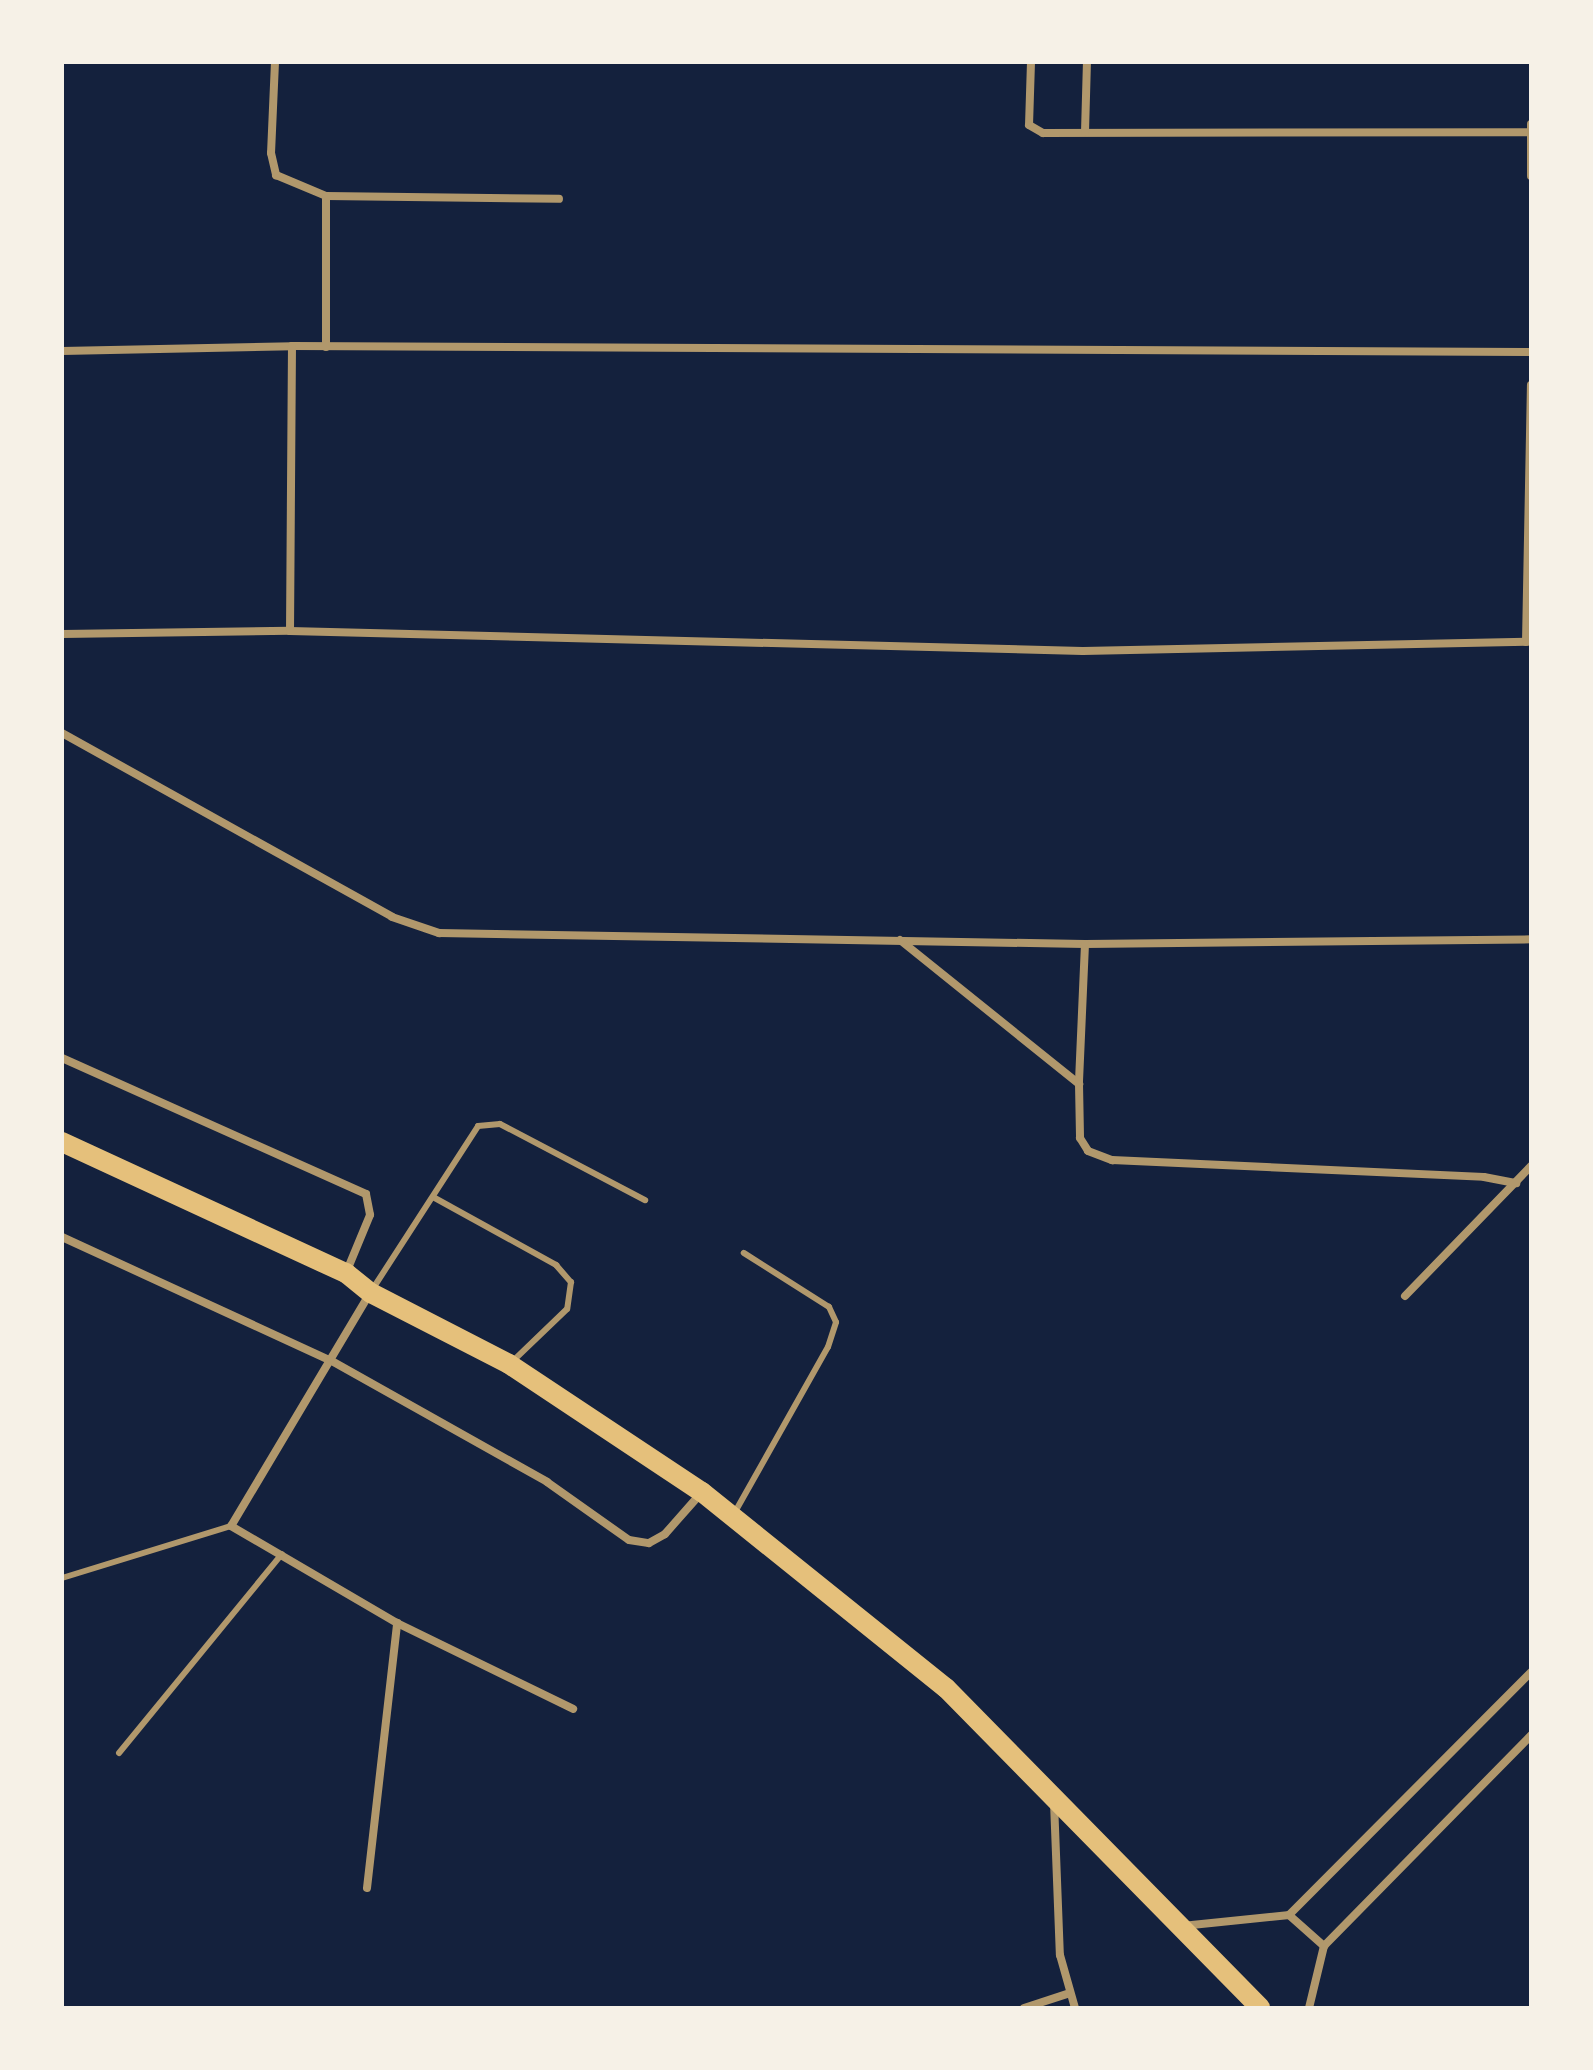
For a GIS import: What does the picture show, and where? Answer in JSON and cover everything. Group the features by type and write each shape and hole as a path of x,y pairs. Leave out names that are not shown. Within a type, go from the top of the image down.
{"main road":[{"path":"62,1142 346,1273 371,1293 509,1364 702,1492 946,1688 1260,2008"}],"street":[{"path":"275,62 271,140 276,175 326,196 559,199"},
{"path":"1031,62 1027,116 1034,130 1531,132"},
{"path":"1085,132 1087,62"},
{"path":"1531,124 1531,176"},
{"path":"326,196 326,347"},
{"path":"290,631 292,346"},
{"path":"62,351 292,346 1531,352"},
{"path":"62,634 290,631 1083,651 1528,642 1531,385"},
{"path":"62,733 392,917 439,933 1085,944 1531,939"},
{"path":"899,939 1079,1084"},
{"path":"1085,944 1079,1084 1080,1138 1088,1151 1112,1160 1484,1177 1516,1183"},
{"path":"62,1058 366,1194 370,1215 346,1273"},
{"path":"1405,1296 1531,1166"},
{"path":"62,1237 330,1360 535,1475 629,1540 649,1543 665,1534 702,1492"},
{"path":"371,1293 231,1526 397,1623 573,1709"},
{"path":"367,1888 397,1623"},
{"path":"1179,1926 1289,1915 1531,1672"},
{"path":"1309,2008 1324,1946 1531,1735"},
{"path":"1054,1797 1060,1955 1075,2008"},
{"path":"1289,1915 1324,1946"},
{"path":"1024,2008 1070,1993"}],"lane":[{"path":"371,1293 478,1126 500,1124 645,1200"},
{"path":"433,1197 556,1265 571,1282 567,1309 509,1364"},
{"path":"732,1518 828,1347 836,1322 829,1307 744,1253"},
{"path":"62,1578 231,1526"},
{"path":"119,1753 282,1554"}]}
